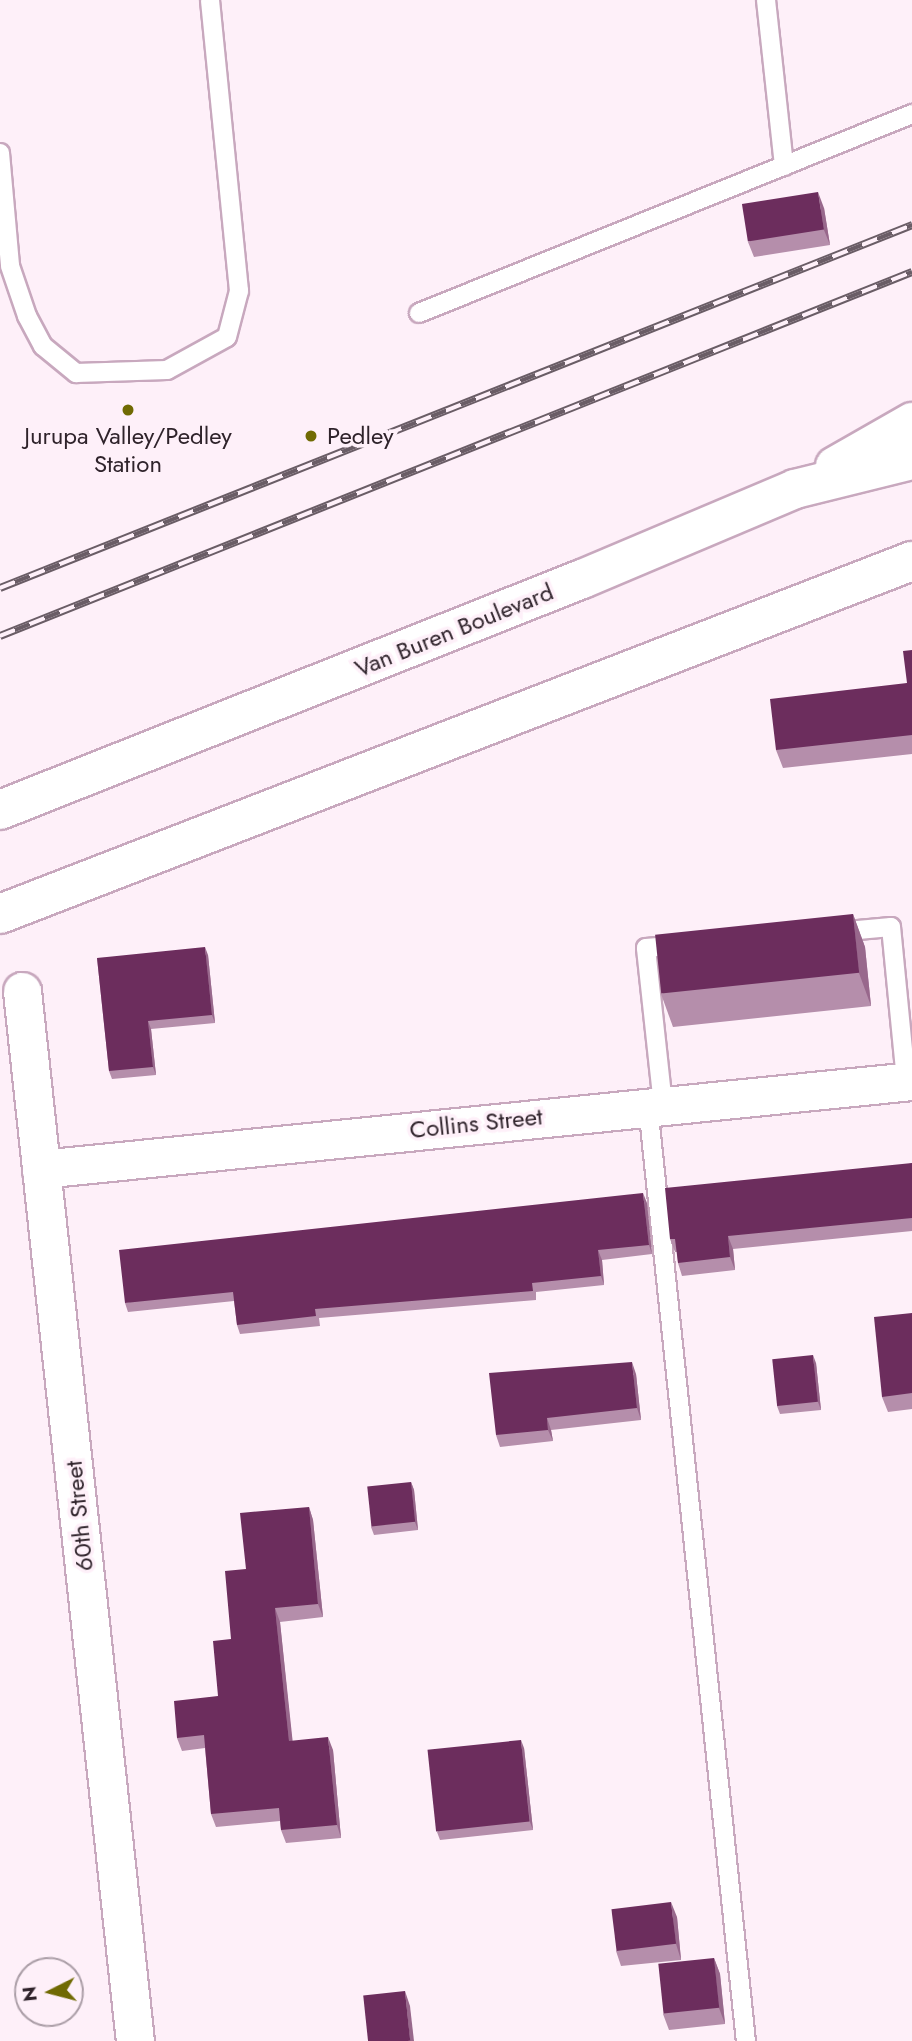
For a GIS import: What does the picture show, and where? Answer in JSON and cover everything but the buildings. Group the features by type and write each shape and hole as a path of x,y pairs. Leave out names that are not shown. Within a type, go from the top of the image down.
{"main road":[{"path":"795,489 912,422"},
{"name":"Van Buren Boulevard","path":"0,810 582,579 795,489 912,460"},
{"path":"0,914 912,561"}],"street":[{"name":"60th Street","path":"22,991 135,2041"},
{"name":"Collins Street","path":"41,1169 909,1081"}],"lane":[{"path":"0,153 10,266 27,316 43,346 76,373 167,370 227,337 239,291 210,0"},
{"path":"766,0 784,166"},
{"path":"419,313 912,114"},
{"path":"823,933 891,927 909,1081"},
{"path":"701,943 646,948 656,1106 746,2041"}],"railway":[{"path":"0,588 912,225"},
{"path":"0,636 912,272"}],"place":[{"name":"Jurupa Valley/Pedley Station","path":"128,410"},
{"name":"Pedley","path":"311,436"}]}
